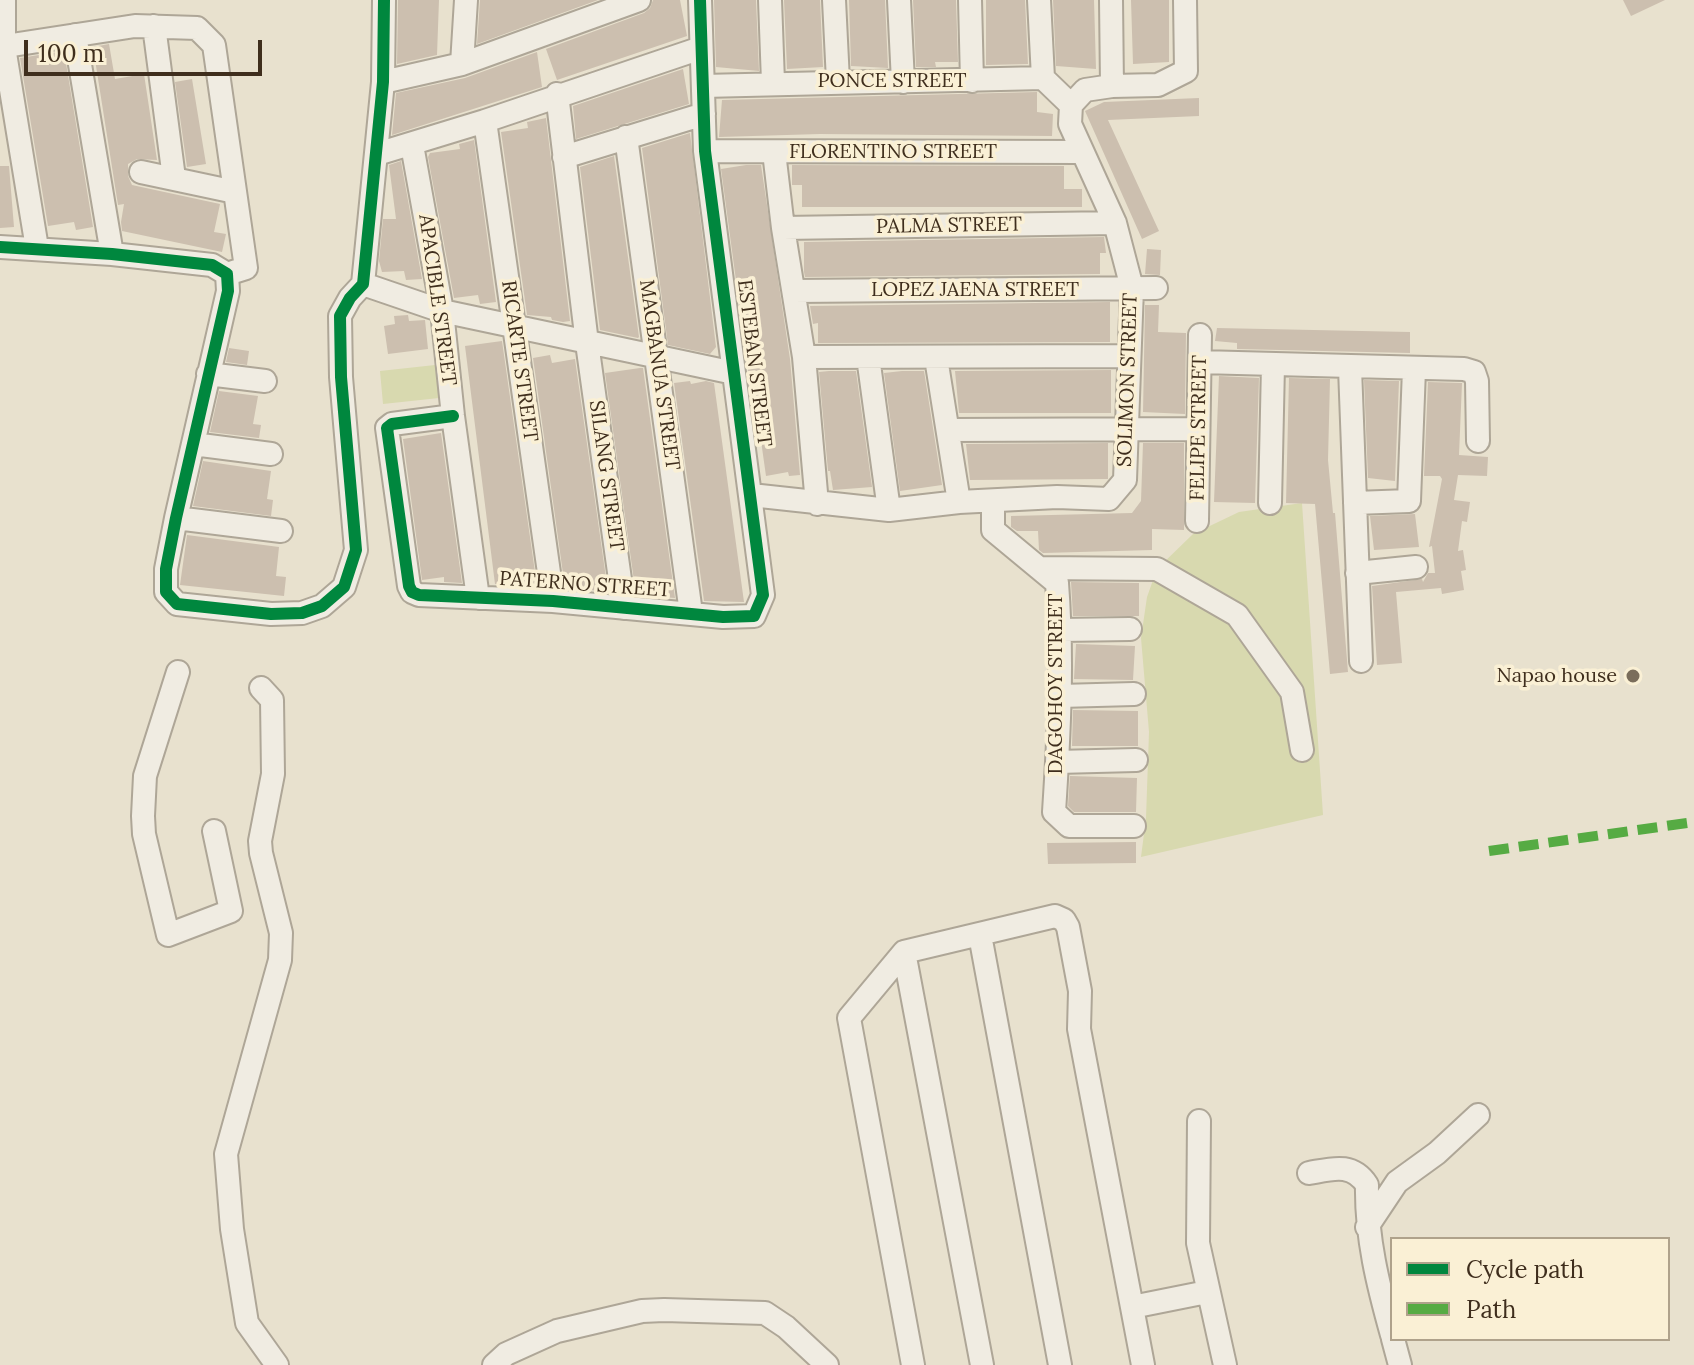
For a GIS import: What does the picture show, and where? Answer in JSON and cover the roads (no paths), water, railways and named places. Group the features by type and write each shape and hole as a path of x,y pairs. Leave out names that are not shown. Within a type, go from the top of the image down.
{"street":[{"path":"4,0 2,47 37,248"},
{"path":"227,274 228,291 166,569 166,592 177,604 271,614 302,613 322,606 344,587 356,550 341,377 340,316 363,284 383,82 384,0"},
{"path":"462,64 466,0"},
{"path":"383,82 462,64 639,0"},
{"name":"ESTEBAN STREET","path":"700,0 705,151 763,595 754,616"},
{"path":"770,0 773,82"},
{"path":"834,0 838,81"},
{"path":"899,0 903,82"},
{"path":"970,0 972,81"},
{"path":"1039,0 1043,78 1071,105 1085,90 1158,85 1186,71 1185,0"},
{"path":"1111,0 1112,86"},
{"path":"0,247 112,254 212,265 227,274 246,268 214,45 197,28 135,26 2,47"},
{"path":"154,26 174,178"},
{"path":"75,35 112,254"},
{"path":"377,154 701,48"},
{"name":"PONCE STREET","path":"703,86 1043,78"},
{"name":"SILANG STREET","path":"557,94 587,343 624,608"},
{"name":"SOLIMON STREET","path":"751,495 889,510 959,502 1057,497 1109,499 1125,480 1127,356 1132,288 1115,223 1070,124 1071,105"},
{"path":"564,157 704,114"},
{"name":"RICARTE STREET","path":"485,121 553,601"},
{"name":"MAGBANUA STREET","path":"626,137 691,613"},
{"name":"APACIBLE STREET","path":"412,145 442,311 478,598"},
{"name":"FLORENTINO STREET","path":"705,151 1081,152"},
{"path":"774,152 804,357 817,504"},
{"path":"141,172 235,192"},
{"name":"PALMA STREET","path":"783,228 1115,223"},
{"path":"363,284 442,311 516,329 734,373"},
{"name":"LOPEZ JAENA STREET","path":"794,291 1156,288"},
{"name":"FELIPE STREET","path":"1197,521 1200,335"},
{"path":"804,357 1127,356"},
{"path":"868,357 889,510"},
{"path":"936,358 959,502"},
{"path":"1200,362 1464,369 1474,372 1477,381 1478,441"},
{"path":"1270,503 1273,365"},
{"path":"1350,368 1361,661"},
{"path":"1355,503 1409,501 1414,369"},
{"path":"208,374 265,381"},
{"name":"PATERNO STREET","path":"453,416 392,424 387,428 412,592 419,595 553,601 723,617 754,616"},
{"path":"949,430 1198,429"},
{"path":"193,444 271,454"},
{"name":"DAGOHOY STREET","path":"993,501 993,530 1057,583 1060,696 1054,812 1069,826 1134,826"},
{"path":"176,518 281,531"},
{"path":"1357,573 1416,567"},
{"path":"1039,568 1157,569 1237,615 1292,692 1302,750"},
{"path":"1060,630 1130,629"},
{"path":"178,672 145,776 143,816 144,834 168,935 231,911 214,831"},
{"path":"261,688 272,700 273,774 260,841 281,933 280,960 226,1154 232,1229 247,1323 277,1365"},
{"path":"1060,696 1134,694"},
{"path":"1057,762 1136,760"},
{"path":"913,1365 849,1018 904,952 1055,916 1064,920 1068,927 1080,991 1079,1029 1143,1365"},
{"path":"980,935 1060,1365"},
{"path":"904,952 982,1365"},
{"path":"1367,1227 1397,1182 1437,1153 1478,1115"},
{"path":"1199,1121 1198,1243 1225,1365"},
{"path":"1309,1173 1342,1167 1354,1170 1367,1185 1367,1227 1390,1329"},
{"path":"1132,1307 1202,1293"},
{"path":"494,1365 506,1354 557,1331 642,1311 664,1310 765,1313 786,1327 827,1365"},
{"path":"1393,1341 1400,1365"}],"place":[{"name":"Napao house","path":"1633,676"}]}
